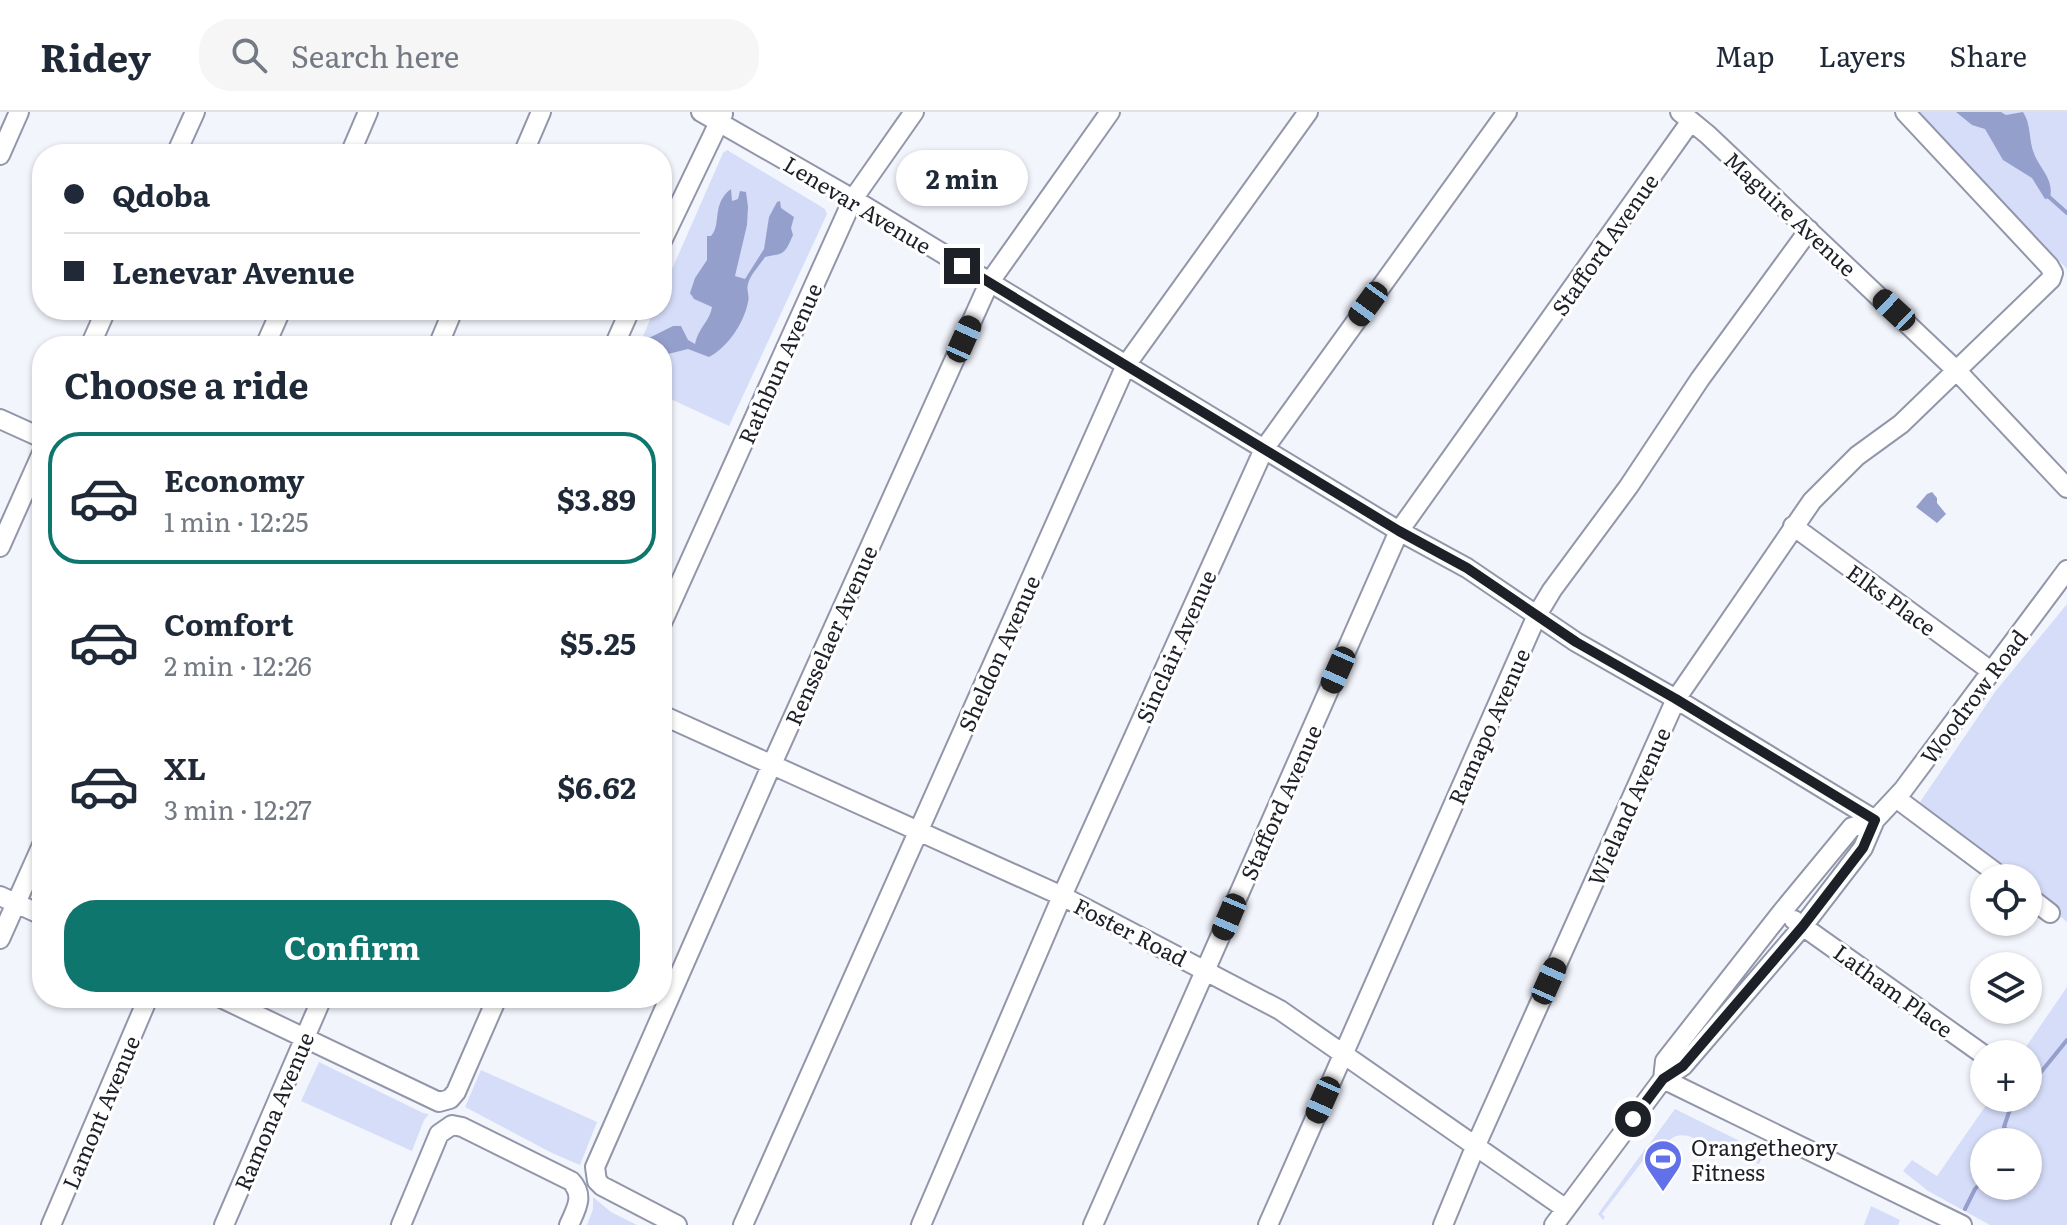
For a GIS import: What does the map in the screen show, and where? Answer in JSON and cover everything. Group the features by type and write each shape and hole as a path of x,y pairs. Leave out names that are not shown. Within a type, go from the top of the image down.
{"street":[{"path":"0,155 19,112"},
{"path":"181,144 195,112"},
{"path":"354,144 368,112"},
{"path":"527,144 541,112"},
{"name":"Rathbun Avenue","path":"672,601 853,199 914,112"},
{"name":"Rensselaer Avenue","path":"672,992 989,283 1110,112"},
{"name":"Sheldon Avenue","path":"743,1225 1126,365 1308,112"},
{"name":"Sinclair Avenue","path":"921,1225 1062,896 1264,449 1507,112"},
{"name":"Wieland Avenue","path":"1443,1225 1676,699 1793,526 1841,470 1901,424 2048,283 2053,273 1905,112"},
{"path":"672,217 714,115"},
{"name":"Lenevar Avenue","path":"714,115 1399,531 1467,568 1576,642 1875,820"},
{"name":"Maguire Avenue","path":"1685,116 1957,371 2067,488"},
{"name":"Stafford Avenue","path":"1093,1225 1399,531 1685,116"},
{"name":"Ramapo Avenue","path":"1268,1225 1537,615 1629,486 1682,405 1809,230"},
{"path":"0,419 32,433"},
{"path":"0,547 32,475"},
{"name":"Elks Place","path":"1793,526 1991,671"},
{"name":"Woodrow Road","path":"1554,1225 1663,1079 1683,1066 1803,926 1863,848 1875,820 1896,798 2067,570"},
{"name":"Foster Road","path":"672,719 1062,896 1280,1010 1566,1209"},
{"path":"1896,798 1984,864"},
{"name":"Woodrow Road","path":"1663,1079 1665,1061 1781,913 1852,827 1875,820"},
{"path":"0,939 8,900 32,861"},
{"path":"8,900 32,911"},
{"path":"2042,907 2050,913"},
{"name":"Latham Place","path":"1781,913 1970,1045"},
{"name":"Lamont Avenue","path":"51,1225 144,1008"},
{"path":"241,1008 433,1100 444,1102 456,1092 493,1008"},
{"name":"Ramona Avenue","path":"224,1225 318,1008"},
{"name":"Rensselaer Avenue","path":"665,1008 595,1167 597,1181 607,1190 677,1225"},
{"path":"1663,1079 1962,1225"},
{"path":"401,1225 439,1134 452,1125 462,1127 571,1181 578,1190 580,1202 569,1225"}],"shaded area":[{"path":"1914,112 2067,112 2067,269"},
{"path":"1956,112 2001,112 2006,115 2023,112 2033,150 2049,181 2050,198 2045,199 2032,178 2003,160 1985,129 1972,125"},
{"path":"727,150 825,209 827,214 729,426 672,400 672,336 643,336 650,320 672,320 672,269"},
{"path":"731,189 732,201 738,199 740,191 746,192 748,207 735,276 745,279 764,249 769,217 777,202 780,201 781,208 794,217 793,235 785,250 765,257 753,274 747,288 748,300 743,318 729,341 709,357 688,349 672,353 672,336 653,336 673,326 681,326 688,340 695,344 712,307 694,299 690,293 695,278 707,260 707,236 714,231 725,195"},
{"path":"1932,492 1946,514 1937,523 1916,507"},
{"path":"2067,604 2067,922 2054,911 2056,905 2042,894 2042,864 2001,864 1920,802 1995,692"},
{"path":"2067,987 2067,1225 1990,1225 1928,1191 1903,1171 1912,1160 1937,1176 1970,1128 1970,1200 2042,1200 2042,1128 1970,1128 1981,1112 2042,1112 2042,1040 2031,1040"},
{"path":"319,1062 429,1114 412,1151 301,1101"},
{"path":"481,1070 597,1122 580,1165 465,1107"},
{"path":"1675,1109 1764,1153 1759,1164 1755,1163 1758,1155 1744,1149 1703,1147 1695,1139 1684,1135 1669,1141 1667,1161 1648,1146"},
{"path":"1645,1149 1668,1168 1648,1154 1602,1214 1605,1217 1603,1220 1598,1214"},
{"path":"593,1197 611,1212 637,1225 587,1225 593,1209"},
{"path":"1871,1206 1900,1220 1898,1225 1864,1225"}],"waterway":[{"path":"2048,196 2067,213"},
{"path":"2042,1071 2067,1040"},
{"path":"2005,1128 2009,1112"},
{"path":"1965,1209 1970,1199"}],"place":[{"name":"Orangetheory Fitness","path":"1663,1193"}],"route":[{"path":"962,266 1399,531 1467,568 1576,642 1875,820 1863,848 1803,926 1683,1066 1663,1079 1633,1119"}]}
